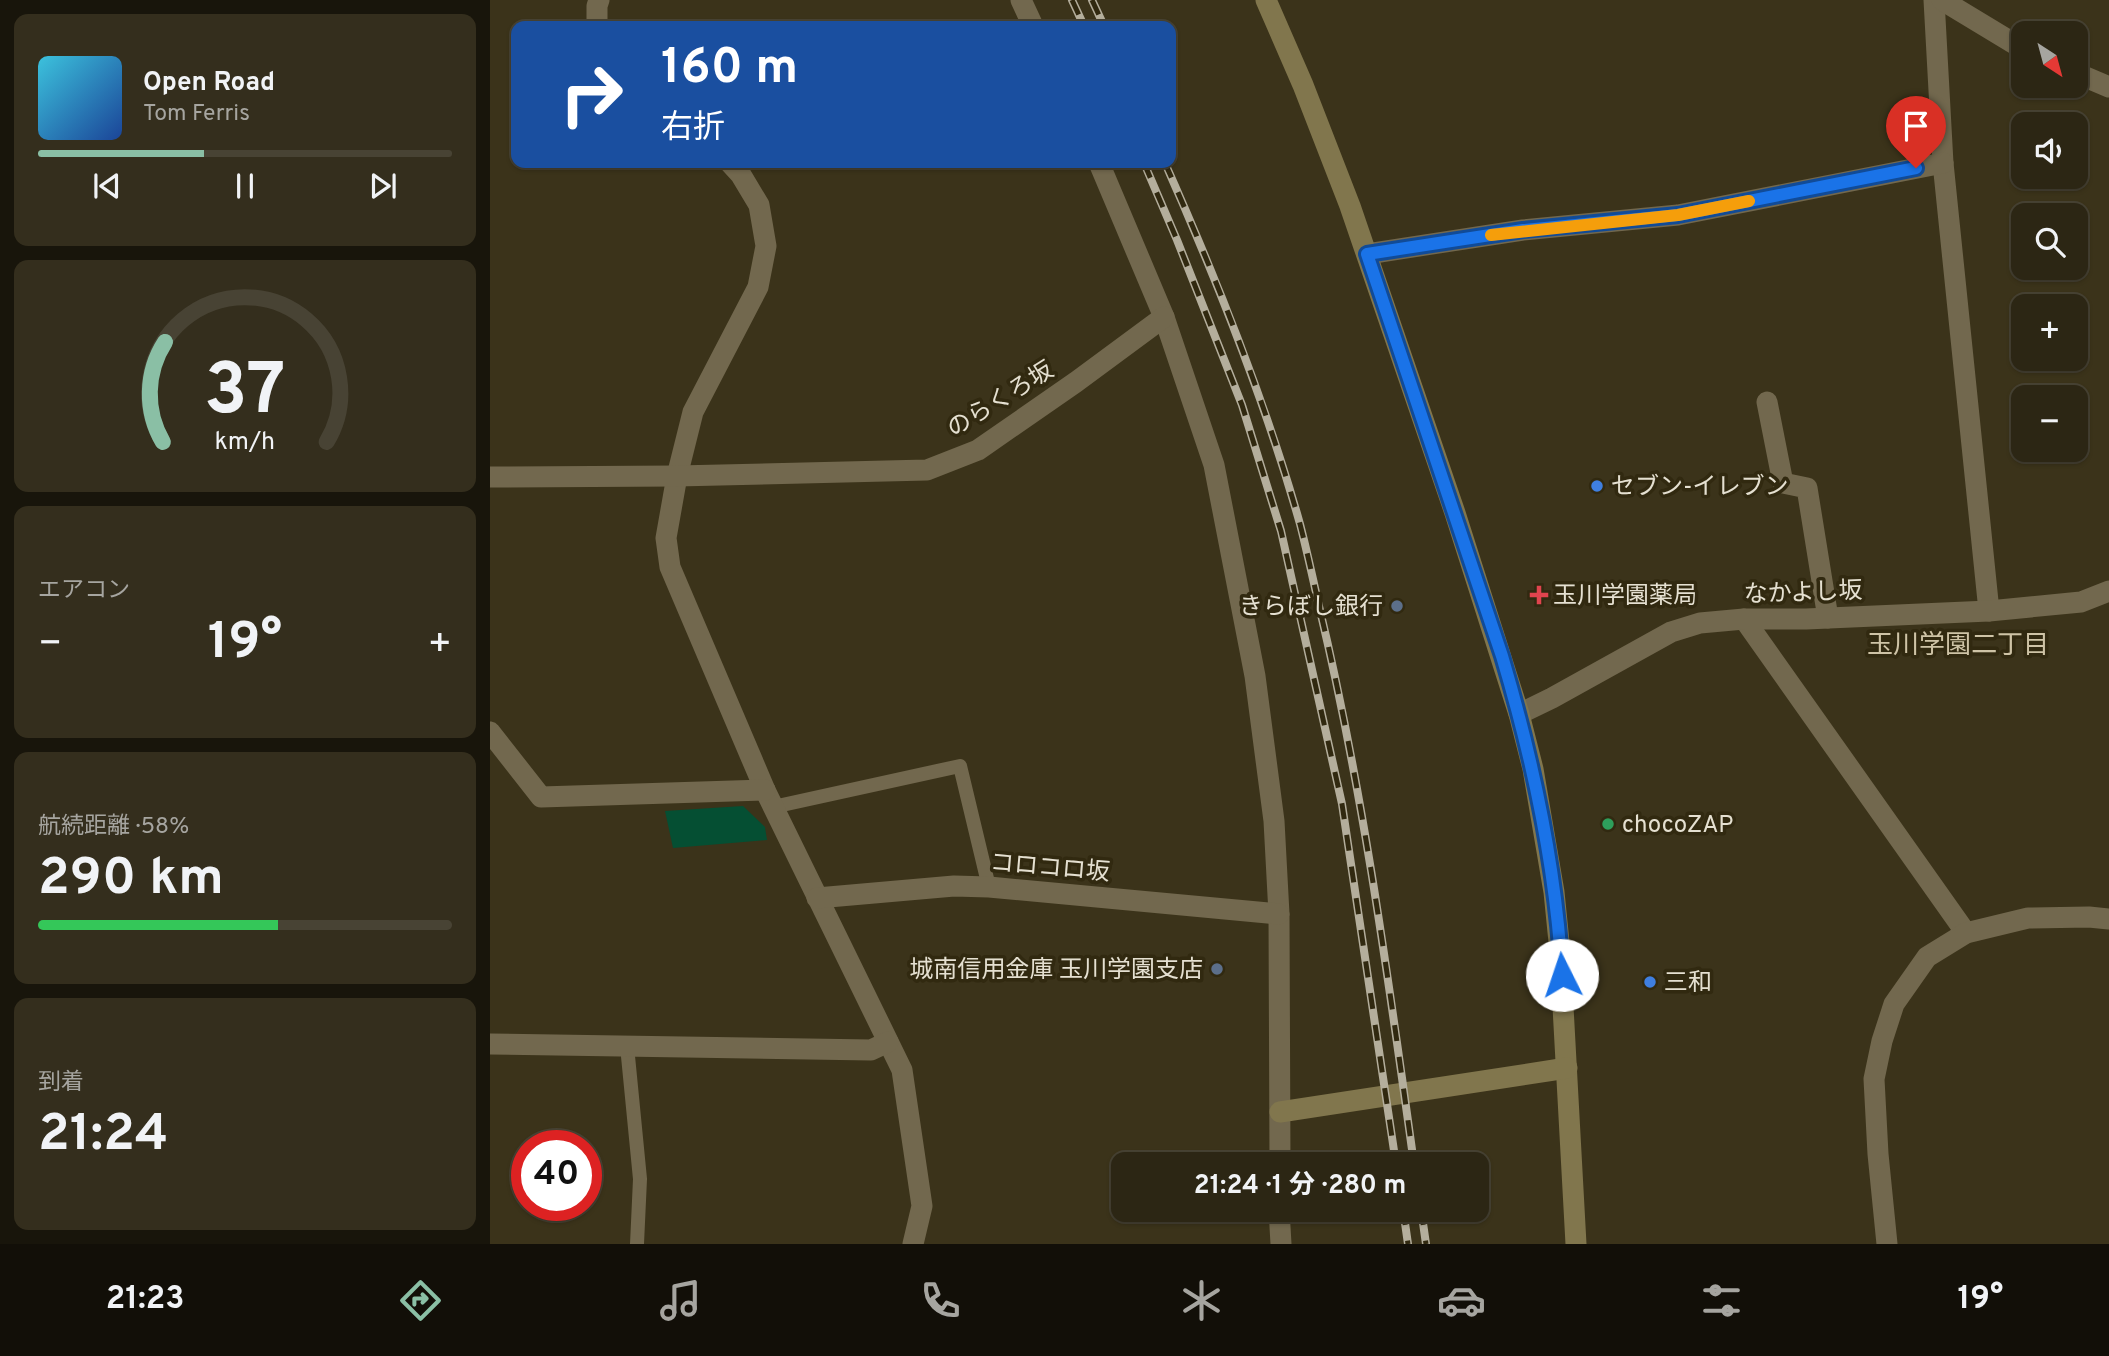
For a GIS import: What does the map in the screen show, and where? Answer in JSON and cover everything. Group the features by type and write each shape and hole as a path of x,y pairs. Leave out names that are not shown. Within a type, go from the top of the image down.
{"street":[{"path":"597,21 599,0"},
{"path":"1021,0 1031,21"},
{"path":"1266,0 1313,109 1367,254 1519,714 1555,892 1577,1244"},
{"path":"1934,0 1943,163 1989,611"},
{"path":"1942,0 2011,42"},
{"path":"2088,78 2109,87"},
{"path":"1367,254 1523,230 1678,215 1943,163"},
{"path":"735,168 760,205 766,246 758,287 693,412 677,476 666,538 670,567 769,799 902,1070 922,1206 913,1244"},
{"path":"1101,168 1164,317 1214,465 1255,676 1274,821 1279,914 1280,1152"},
{"name":"のらくろ坂","path":"490,477 927,470 978,450 1164,317"},
{"path":"1767,402 1783,483 1807,488 1828,618"},
{"name":"なかよし坂","path":"1519,714 1671,632 1700,623 1744,618 1828,618 1989,611 2081,602 2109,591"},
{"path":"1744,618 1966,933"},
{"path":"490,732 541,797 769,799"},
{"name":"コロコロ坂","path":"817,898 954,887 989,887 1279,914"},
{"path":"1887,1244 1874,1079 1894,1004 1927,957 1966,933 2028,918 2089,916 2109,919"},
{"path":"490,1044 871,1050 888,1042"},
{"path":"1280,1112 1567,1068"},
{"path":"1280,1222 1281,1244"}],"lane":[{"path":"769,799 960,766 989,887"},
{"path":"627,1046 640,1179 637,1244"}],"green space":[{"path":"743,806 765,827 767,840 673,848 665,811"}],"railway":[{"path":"1072,0 1082,21"},
{"path":"1092,0 1102,21"},
{"path":"1146,168 1242,405 1281,531 1342,804 1394,1152"},
{"path":"1167,168 1239,341 1303,534 1335,675 1362,814 1412,1152"},
{"path":"1405,1222 1408,1244"},
{"path":"1423,1222 1426,1244"}],"slow traffic":[{"path":"1491,235 1678,215 1749,201"}],"place":[{"name":"セブン-イレブン","path":"1597,486"},
{"name":"玉川学園薬局","path":"1539,595"},
{"name":"きらぼし銀行","path":"1397,606"},
{"name":"chocoZAP","path":"1608,824"},
{"name":"城南信用金庫 玉川学園支店","path":"1217,969"},
{"name":"三和","path":"1650,982"}],"district":[{"name":"玉川学園二丁目","path":"1958,644"}],"route":[{"path":"1562,975 1555,892 1519,714 1367,254 1523,230 1678,215 1916,168"}]}
